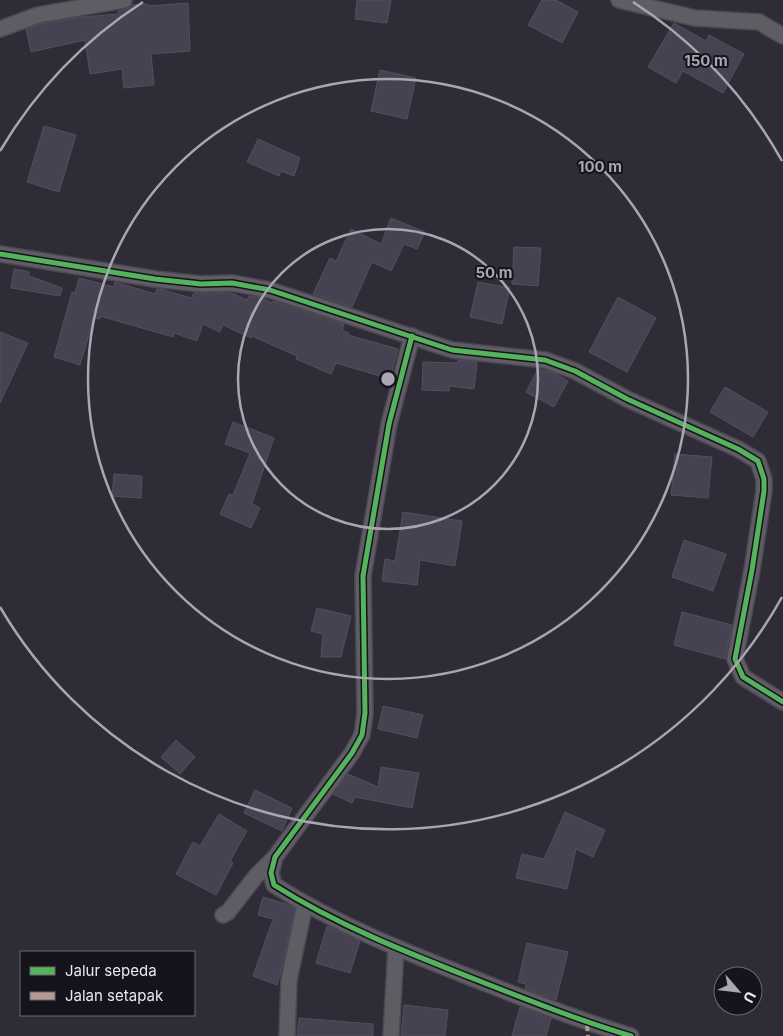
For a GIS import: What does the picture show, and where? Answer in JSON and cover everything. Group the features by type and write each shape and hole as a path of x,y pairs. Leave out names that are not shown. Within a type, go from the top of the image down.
{"street":[{"path":"0,29 38,16 124,0"},
{"path":"619,0 695,18 759,22 783,36"},
{"path":"0,254 155,279 201,284 232,283 270,290 452,350 545,360 575,371 627,399 758,461 764,479 764,491 752,570 735,659 743,677 783,702"},
{"path":"223,915 228,912 256,876 275,857 352,753 362,735 365,713 363,576 389,424 412,336"},
{"path":"275,857 272,873 274,885 305,904 396,947 586,1023 631,1036"},
{"path":"287,1036 289,980 305,904"},
{"path":"391,1036 396,947"}],"building":[{"path":"357,0 391,0 387,23 355,19"},
{"path":"542,0 556,0 578,12 562,43 528,25"},
{"path":"188,3 190,51 151,54 154,85 124,88 122,69 90,74 85,40 31,52 26,29 40,24 80,17 118,14 118,11 132,5 147,4 148,6"},
{"path":"674,23 706,41 709,35 744,54 723,93 683,71 676,83 648,67"},
{"path":"380,70 416,78 407,119 371,111"},
{"path":"44,126 76,135 59,192 27,182"},
{"path":"258,139 300,158 294,176 281,171 279,176 247,162"},
{"path":"391,218 425,232 417,249 404,244 391,271 372,262 352,307 313,294 330,258 336,261 351,229 381,244"},
{"path":"514,247 541,248 538,286 512,284"},
{"path":"14,269 29,272 29,276 62,288 60,296 11,288"},
{"path":"79,278 114,287 115,282 155,294 157,289 160,289 191,298 194,293 210,293 214,295 214,293 230,292 247,300 249,296 262,298 272,303 273,301 344,324 342,330 349,333 348,335 398,349 390,379 336,363 331,374 296,359 297,356 223,325 220,332 203,324 197,341 174,333 173,337 100,316 100,319 94,318 80,365 54,357 72,292 75,293"},
{"path":"478,282 510,288 502,324 470,317"},
{"path":"618,297 656,318 627,372 589,352"},
{"path":"0,332 28,343 0,403"},
{"path":"458,360 477,362 474,389 449,386 449,391 422,390 423,362 457,363"},
{"path":"538,369 554,373 568,381 554,407 526,392"},
{"path":"725,387 768,412 753,437 710,412"},
{"path":"233,422 274,438 252,504 260,508 251,528 220,514 229,494 233,495 250,453 225,444"},
{"path":"675,454 712,457 708,498 671,495"},
{"path":"114,474 142,476 141,498 112,496"},
{"path":"403,512 462,521 455,566 420,560 417,585 382,581 385,559 395,561"},
{"path":"684,540 726,554 713,591 672,577"},
{"path":"317,608 351,616 341,657 321,657 323,634 311,631"},
{"path":"682,612 732,625 725,659 674,645"},
{"path":"383,706 423,715 417,738 378,729"},
{"path":"176,740 195,757 180,774 161,757"},
{"path":"381,767 419,773 412,808 355,797 352,803 333,794 348,774 378,787"},
{"path":"255,790 292,808 282,831 244,813"},
{"path":"565,812 605,830 593,857 576,849 567,889 516,878 522,854 544,859"},
{"path":"219,814 247,831 230,861 233,863 216,895 176,874 193,842 200,846"},
{"path":"263,897 295,908 277,985 253,976 273,919 258,915"},
{"path":"327,926 360,941 350,973 316,963"},
{"path":"527,943 568,952 556,1000 525,989 526,984 518,982"},
{"path":"404,1005 448,1010 445,1036 401,1036"},
{"path":"520,1007 551,1019 546,1036 512,1036"},
{"path":"299,1018 373,1024 373,1036 297,1036"}],"marked path":[{"path":"587,1023 588,1036"}],"cycle path":[{"path":"0,254 155,279 201,284 232,283 270,290 452,350 545,360 575,371 627,399 738,449 758,461 764,479 764,491 752,570 735,659 743,677 783,702"},
{"path":"412,336 389,424 363,576 365,713 362,735 352,753 275,857 271,873 274,885 348,926 399,949 553,1010 631,1036"}]}
